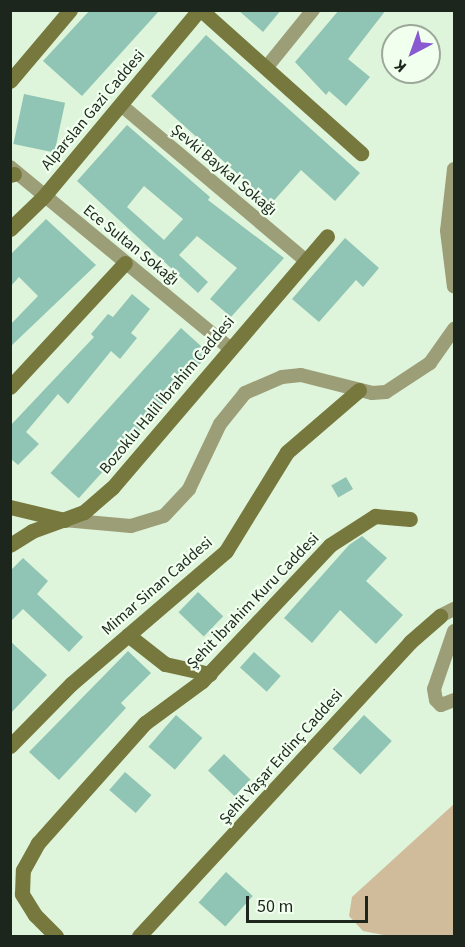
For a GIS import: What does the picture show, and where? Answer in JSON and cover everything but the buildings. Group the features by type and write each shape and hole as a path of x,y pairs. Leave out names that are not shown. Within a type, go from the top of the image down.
{"street":[{"path":"10,81 70,10"},
{"path":"200,10 361,153"},
{"name":"Alparslan Gazi Caddesi","path":"10,229 44,196 200,10"},
{"path":"266,68 313,10"},
{"name":"Şevki Baykal Sokağı","path":"121,105 306,261"},
{"path":"454,170 447,231 454,287"},
{"name":"Ece Sultan Sokağı","path":"12,172 231,349"},
{"name":"Bozoklu Halil İbrahim Caddesi","path":"10,545 32,531 84,512 112,488 327,236"},
{"path":"10,387 125,262"},
{"path":"10,507 64,520 130,526 164,516 189,489 232,405 260,384 302,375 359,390 386,392 407,381 430,363 454,329"},
{"name":"Mimar Sinan Caddesi","path":"10,746 71,684 226,551 287,452 359,390"},
{"name":"Şehit İbrahim Kuru Caddesi","path":"56,936 35,915 22,894 23,870 28,858 145,723 210,674 300,574 344,533 375,516 410,519"},
{"name":"Şehit Yaşar Erdinç Caddesi","path":"139,936 410,642 440,616 454,609"},
{"path":"454,631 434,689 436,700 441,705 449,705 454,700"},
{"path":"128,635 165,664 210,674"}],"shaded area":[{"path":"454,804 454,936 389,936 363,931 349,916 352,897"}]}
